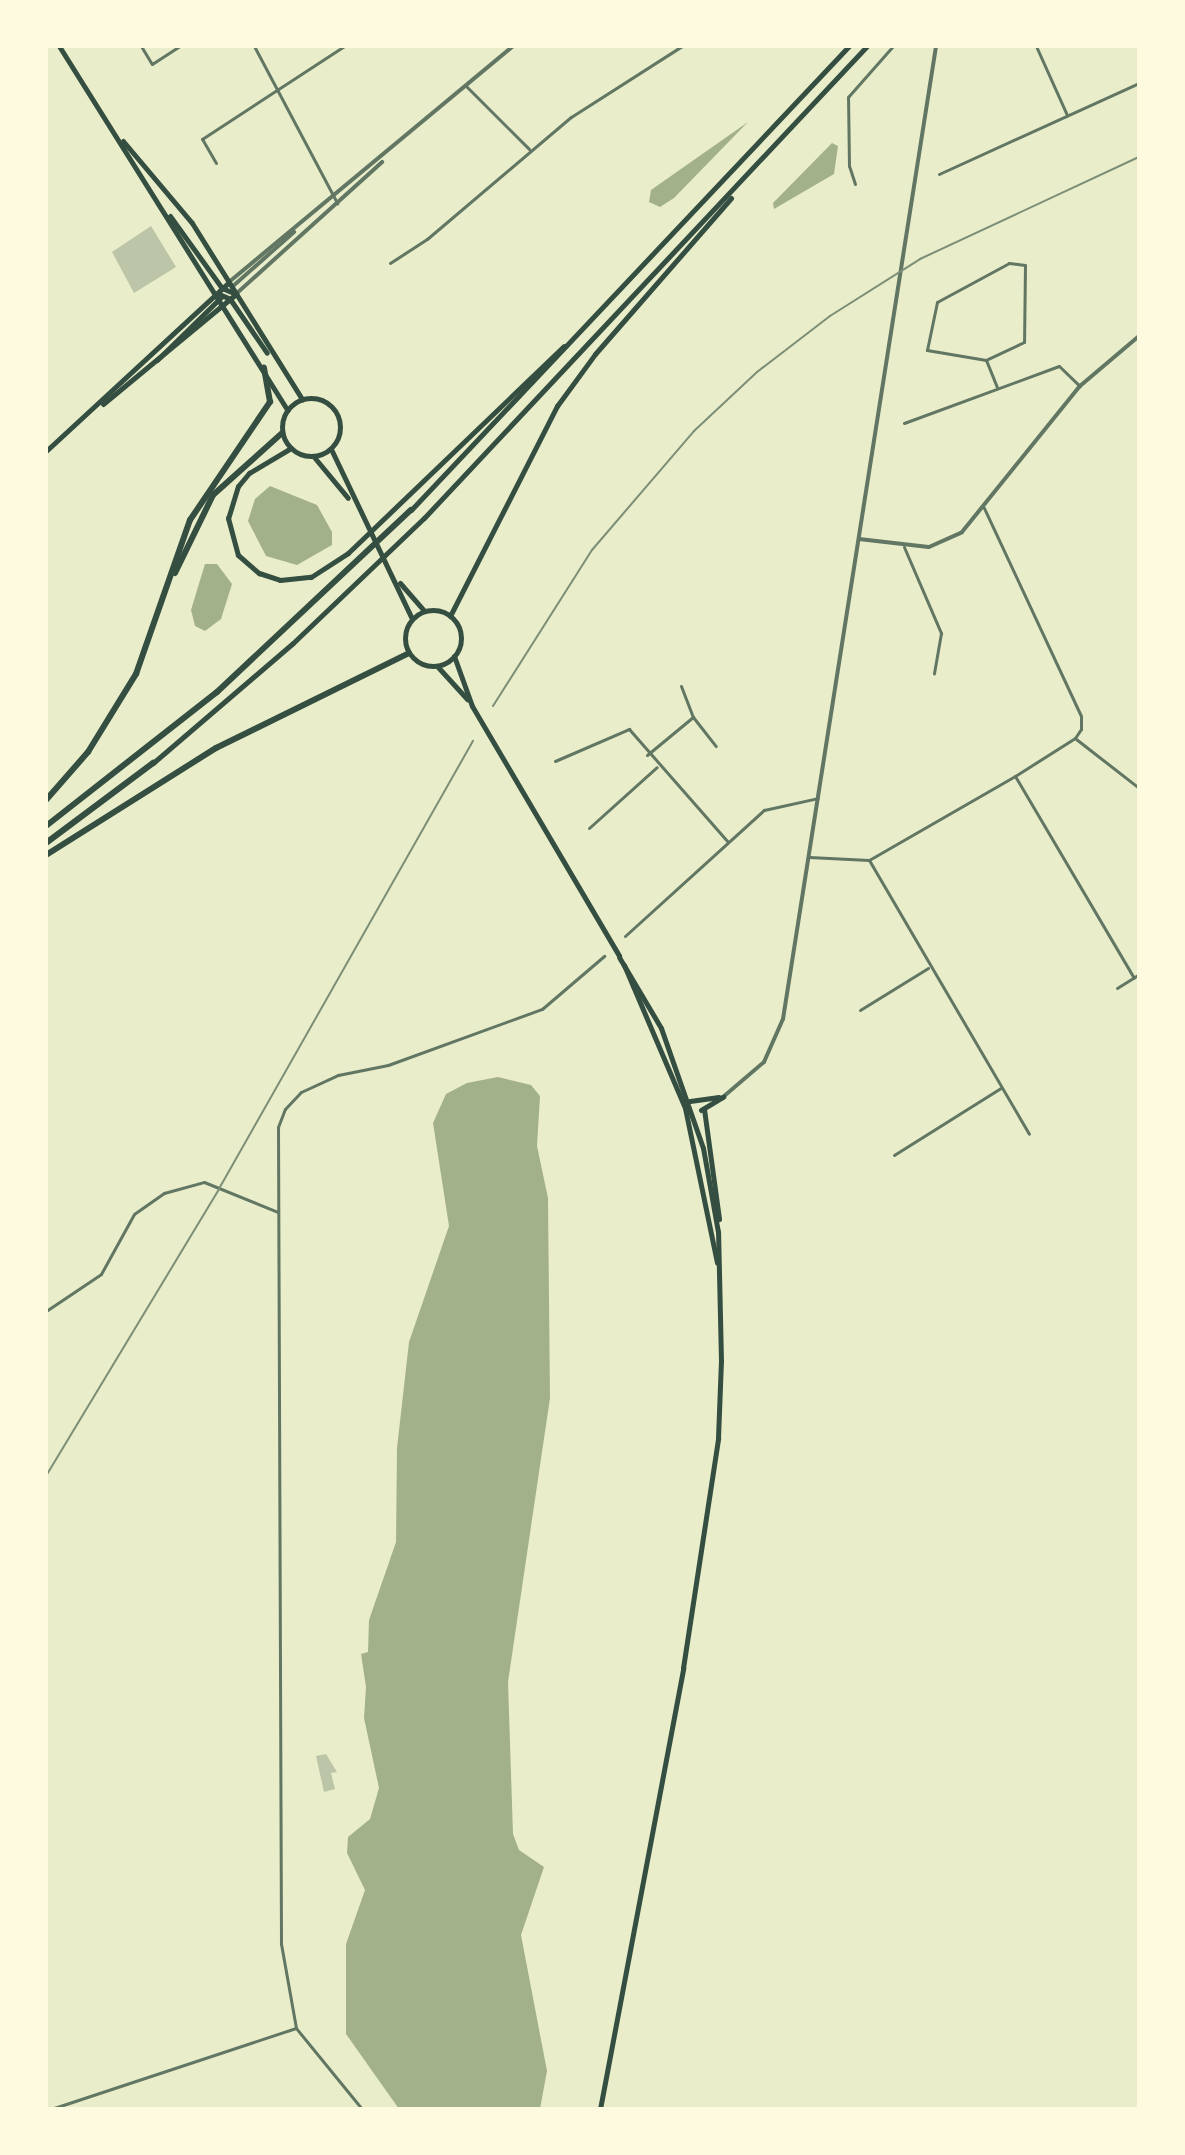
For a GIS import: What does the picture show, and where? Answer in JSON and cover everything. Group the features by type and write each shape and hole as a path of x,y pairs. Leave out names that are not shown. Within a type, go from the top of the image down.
{"highway":[{"path":"46,800 113,715 136,674 190,520 270,402 264,368"},
{"path":"164,600 207,504 282,433"},
{"path":"46,826 217,692 411,510"},
{"path":"46,855 216,748 409,653"},
{"path":"46,843 153,763"}],"main road":[{"path":"59,46 163,210 302,399"},
{"path":"411,510 849,46"},
{"path":"153,763 293,643 424,518 867,46"},
{"path":"116,133 184,213 287,410 282,433 291,448 314,457 356,508"},
{"path":"450,616 557,406 595,354 765,158"},
{"path":"95,409 154,364 225,293"},
{"path":"46,451 225,293 236,294 275,364"},
{"path":"291,448 249,473 231,501 228,518 238,555 259,573 280,580 311,577 348,553 547,358 575,339"},
{"path":"287,410 302,399 319,399 339,416 340,434 331,449 314,457"},
{"path":"331,449 356,508 397,579 412,619"},
{"path":"397,579 424,611 450,616"},
{"path":"424,611 412,619 404,636 409,653 423,665 437,666 454,656 461,639 450,616"},
{"path":"454,656 472,706 657,1020 693,1112 718,1232"},
{"path":"437,666 472,706"},
{"path":"619,957 685,1108 719,1278"},
{"path":"685,1108 690,1102 723,1097"},
{"path":"685,1108 693,1112 704,1109 723,1097"},
{"path":"600,2109 683,1668 718,1438 717,1189 704,1109"}],"street":[{"path":"141,46 152,64 180,46"},
{"path":"254,46 337,203"},
{"path":"216,163 202,139 344,46"},
{"path":"236,294 513,46"},
{"path":"390,263 427,239 529,149 682,46"},
{"path":"855,184 849,166 848,97 893,46"},
{"path":"723,1097 755,1073 780,1032 936,46"},
{"path":"1036,46 1067,115"},
{"path":"939,174 1139,83"},
{"path":"466,86 529,149"},
{"path":"225,293 298,227 386,157"},
{"path":"1009,263 1025,265 1024,342 986,360 927,350 937,302 1009,263"},
{"path":"859,539 904,547 944,543 984,508 1080,386 1139,336"},
{"path":"986,360 997,387"},
{"path":"904,423 1059,366 1080,386"},
{"path":"809,857 869,860 1075,738 1081,716 984,508"},
{"path":"904,547 941,633 934,673"},
{"path":"681,686 693,717 716,746"},
{"path":"647,755 693,717"},
{"path":"555,761 629,729 657,767 728,842"},
{"path":"1075,738 1139,788"},
{"path":"589,828 657,767"},
{"path":"1015,776 1134,978"},
{"path":"625,936 764,810 818,798"},
{"path":"869,860 928,968 1029,1134"},
{"path":"362,2109 296,2028 281,1944 278,1127 285,1109 301,1092 338,1075 388,1065 542,1009 604,956"},
{"path":"860,1010 928,968"},
{"path":"1117,988 1139,974"},
{"path":"894,1155 1001,1088"},
{"path":"46,1311 101,1274 134,1214 164,1193 204,1182 278,1212"},
{"path":"51,2109 296,2028"}],"shaded area":[{"path":"748,122 674,198 660,207 649,202 651,190"},
{"path":"832,143 838,146 834,174 774,209 773,203"},
{"path":"270,486 317,505 332,532 332,545 297,565 266,556 248,521 255,499"},
{"path":"205,564 217,564 232,584 221,619 205,631 195,626 191,610"},
{"path":"498,1077 531,1085 540,1096 537,1146 548,1198 550,1398 508,1682 513,1834 519,1850 544,1867 521,1935 547,2071 540,2109 399,2109 346,2034 346,1944 365,1890 347,1853 348,1837 370,1819 379,1788 364,1718 366,1687 361,1654 368,1652 369,1620 396,1542 397,1448 409,1342 449,1226 433,1123 446,1094 467,1083"}],"building":[{"path":"151,226 176,267 134,293 112,252"},
{"path":"326,1754 337,1772 331,1773 335,1789 324,1792 316,1756"}],"railway":[{"path":"493,706 592,550 694,431 757,372 830,316 920,259 1139,157"},
{"path":"46,1476 220,1187 473,741"}]}
